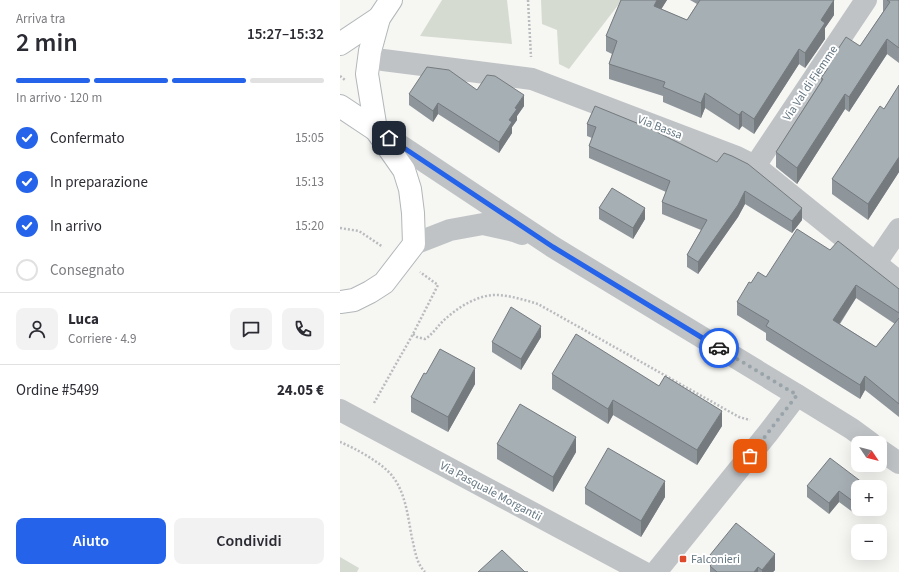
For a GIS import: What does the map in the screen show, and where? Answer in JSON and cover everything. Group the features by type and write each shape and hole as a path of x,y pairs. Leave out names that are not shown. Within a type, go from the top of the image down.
{"main road":[{"path":"376,130 367,74 370,51 380,18 391,0"},
{"path":"340,44 380,18"},
{"path":"340,106 376,130 404,170 410,189 413,213 414,244 384,283 354,300 340,302"}],"street":[{"name":"Via Val di Fiemme","path":"755,166 866,0"},
{"name":"Via Bassa","path":"383,60 532,79 737,157 755,166 899,282"},
{"path":"376,130 553,247 797,395 860,436"},
{"path":"414,244 450,230 483,224 514,230 553,247"},
{"path":"875,264 899,229"},
{"path":"656,572 797,395"},
{"name":"Via Pasquale Morgantii","path":"340,410 643,572"},
{"path":"887,455 899,463"}],"path":[{"path":"528,0 532,79"},
{"path":"340,228 359,230 383,247"},
{"path":"373,405 413,334 438,285 419,272"},
{"path":"413,334 417,337 425,339 458,309 476,299 497,295 516,298 538,304 739,417 753,420"},
{"path":"340,442 350,446 386,469 393,476 403,497 416,556 425,572"}],"shaded area":[{"path":"442,0 507,0 512,44 420,36"},
{"path":"541,0 622,0 569,69 559,64 557,30 542,24"},
{"path":"340,557 359,568 357,572 340,572"}],"building":[{"path":"621,0 657,0 654,6 687,20 700,0 834,0 821,20 825,23 805,53 799,49 754,119 742,111 739,115 705,93 701,103 663,87 665,82 609,64 617,41 606,36"},
{"path":"887,0 899,0 899,48 887,39 849,97 845,94 797,168 776,152 823,79 821,78 828,68 826,67 846,37 860,46 890,2"},
{"path":"427,67 449,70 477,90 487,75 495,76 524,95 515,108 517,109 509,120 512,122 499,142 438,103 433,111 409,94"},
{"path":"899,85 899,157 868,204 832,179 880,106 884,109"},
{"path":"595,106 649,128 717,162 724,153 732,156 748,164 802,208 792,221 745,191 738,205 698,262 687,255 707,220 662,202 670,181 589,146 596,127 587,124"},
{"path":"612,188 645,208 633,228 599,208"},
{"path":"797,229 830,250 838,241 899,289 899,313 856,285 833,320 876,347 899,318 899,404 865,376 860,385 766,326 769,321 737,302 749,282 751,283 758,272 766,277"},
{"path":"511,307 541,326 521,359 492,342"},
{"path":"576,334 659,386 665,376 722,411 697,450 613,400 608,409 552,374"},
{"path":"440,349 475,368 448,417 411,397 424,373 426,374"},
{"path":"520,404 576,437 553,477 497,444"},
{"path":"608,448 665,481 641,521 585,488"},
{"path":"830,458 859,480 851,480 851,500 839,491 829,503 807,486"},
{"path":"736,523 775,554 762,570 758,567 754,572 717,572 710,566 716,559 710,555"},
{"path":"502,550 525,572 478,572"}],"way so far":[{"path":"719,348 797,395 750,456"}],"place":[{"name":"Falconieri","path":"683,559"}],"route":[{"path":"389,138 553,247 719,348"}]}
